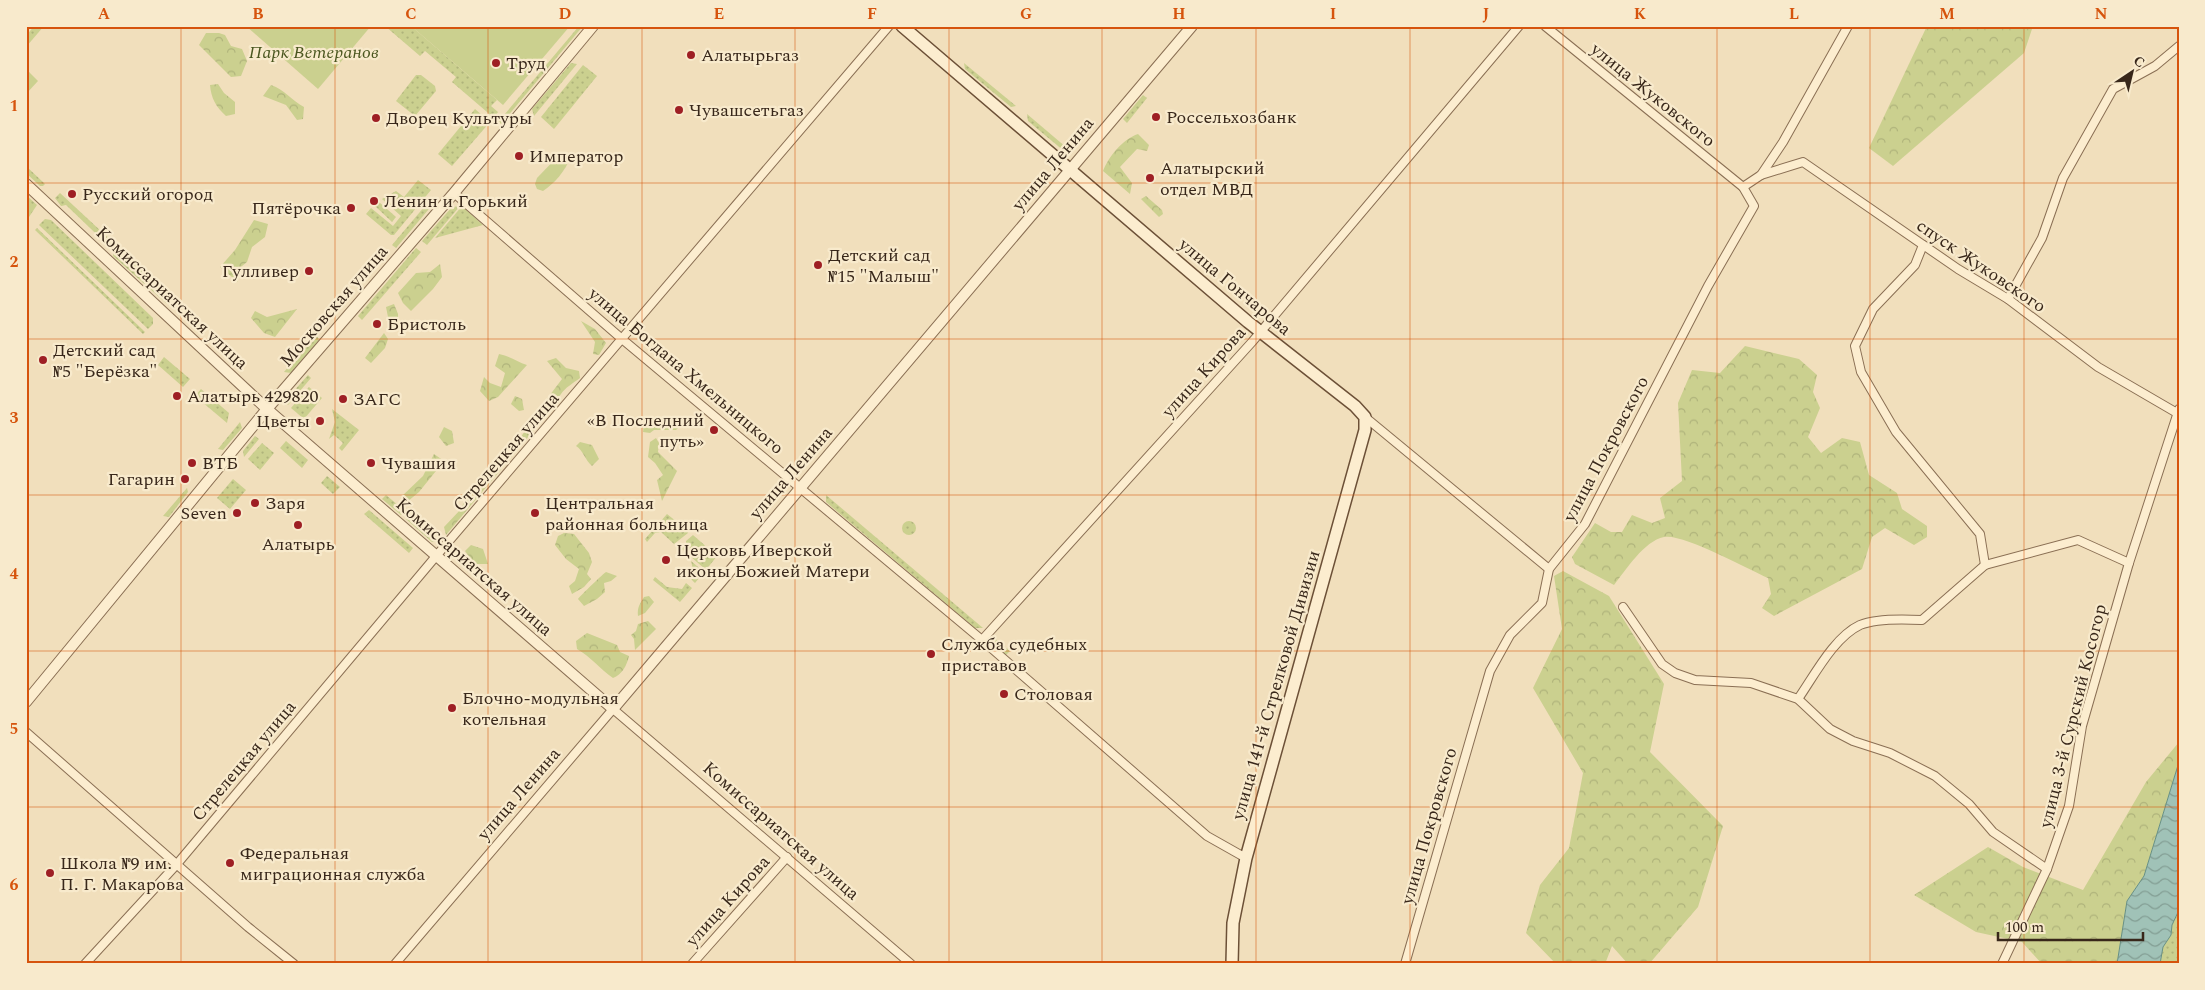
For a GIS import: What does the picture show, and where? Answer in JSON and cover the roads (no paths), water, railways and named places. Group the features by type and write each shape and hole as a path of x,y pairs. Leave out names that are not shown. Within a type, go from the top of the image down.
{"main road":[{"name":"улица Гончарова","path":"902,26 1260,332 1355,406 1365,417"},
{"name":"улица 141-й Стрелковой Дивизии","path":"1232,964 1233,923 1246,858 1365,430 1365,417"}],"street":[{"name":"Московская улица","path":"26,702 267,409 454,193 593,26"},
{"name":"Стрелецкая улица","path":"85,964 177,864 437,555 889,26"},
{"name":"улица Ленина","path":"395,964 614,709 1192,26"},
{"name":"улица Кирова","path":"982,640 1260,332 1519,26"},
{"name":"улица Жуковского","path":"1545,26 1743,187"},
{"path":"1743,187 1761,175 1783,142 1848,26"},
{"path":"2008,299 2042,238 2063,178 2113,89 2155,66 2179,46"},
{"name":"спуск Жуковского","path":"1761,175 1803,162 1923,245 2008,299 2098,367 2178,411"},
{"name":"Комиссариатская улица","path":"26,184 267,409 911,964"},
{"name":"улица Покровского","path":"1405,964 1490,671 1510,636 1542,603 1549,569 1585,524 1708,286 1754,206 1743,187"},
{"name":"улица Богдана Хмельницкого","path":"454,193 622,339 982,640 1207,836 1246,858"},
{"path":"1923,245 1915,265 1873,309 1855,346 1861,372 1896,432 1980,534 1984,565"},
{"name":"улица 3-й Сурский Косогор","path":"2002,964 2047,869 2069,806 2082,726 2129,563 2178,411"},
{"name":"улица Гончарова","path":"1365,417 1549,569"},
{"path":"1798,699 1828,655 1847,634 1861,625 1896,619 1922,620 1984,565 2078,540 2129,563"},
{"path":"1623,607 1662,664 1675,673 1695,680 1750,683 1798,699 1830,729 1853,741 1890,753 1935,776 1969,804 1994,832 2047,869"},
{"path":"26,732 248,927 294,964"},
{"name":"улица Кирова","path":"692,964 787,858"}],"water":[{"path":"2179,762 2179,910 2172,925 2171,935 2163,947 2160,964 2117,964 2127,901 2144,876"}],"place":[{"name":"Алатырьгаз","path":"691,55"},
{"name":"Труд","path":"496,63"},
{"name":"Чувашсетьгаз","path":"679,110"},
{"name":"Россельхозбанк","path":"1156,117"},
{"name":"Дворец Культуры","path":"376,118"},
{"name":"Император","path":"519,156"},
{"name":"Алатырский отдел МВД","path":"1150,178"},
{"name":"Русский огород","path":"72,194"},
{"name":"Ленин и Горький","path":"374,201"},
{"name":"Пятёрочка","path":"351,208"},
{"name":"Детский сад №15 \"Малыш\"","path":"818,265"},
{"name":"Гулливер","path":"309,271"},
{"name":"Бристоль","path":"377,324"},
{"name":"Детский сад №5 \"Берёзка\"","path":"43,360"},
{"name":"Алатырь 429820","path":"177,396"},
{"name":"ЗАГС","path":"343,399"},
{"name":"Цветы","path":"320,421"},
{"name":"«В Последний путь»","path":"714,430"},
{"name":"ВТБ","path":"192,463"},
{"name":"Чувашия","path":"371,463"},
{"name":"Гагарин","path":"185,479"},
{"name":"Заря","path":"255,503"},
{"name":"Seven","path":"237,513"},
{"name":"Центральная районная больница","path":"535,513"},
{"name":"Алатырь","path":"298,525"},
{"name":"Церковь Иверской иконы Божией Матери","path":"666,560"},
{"name":"Служба судебных приставов","path":"931,654"},
{"name":"Столовая","path":"1004,694"},
{"name":"Блочно-модульная котельная","path":"452,708"},
{"name":"Федеральная миграционная служба","path":"230,863"},
{"name":"Школа №9 им. П. Г. Макарова","path":"50,873"}],"park label":[{"name":"Парк Ветеранов","path":"314,52"}]}
